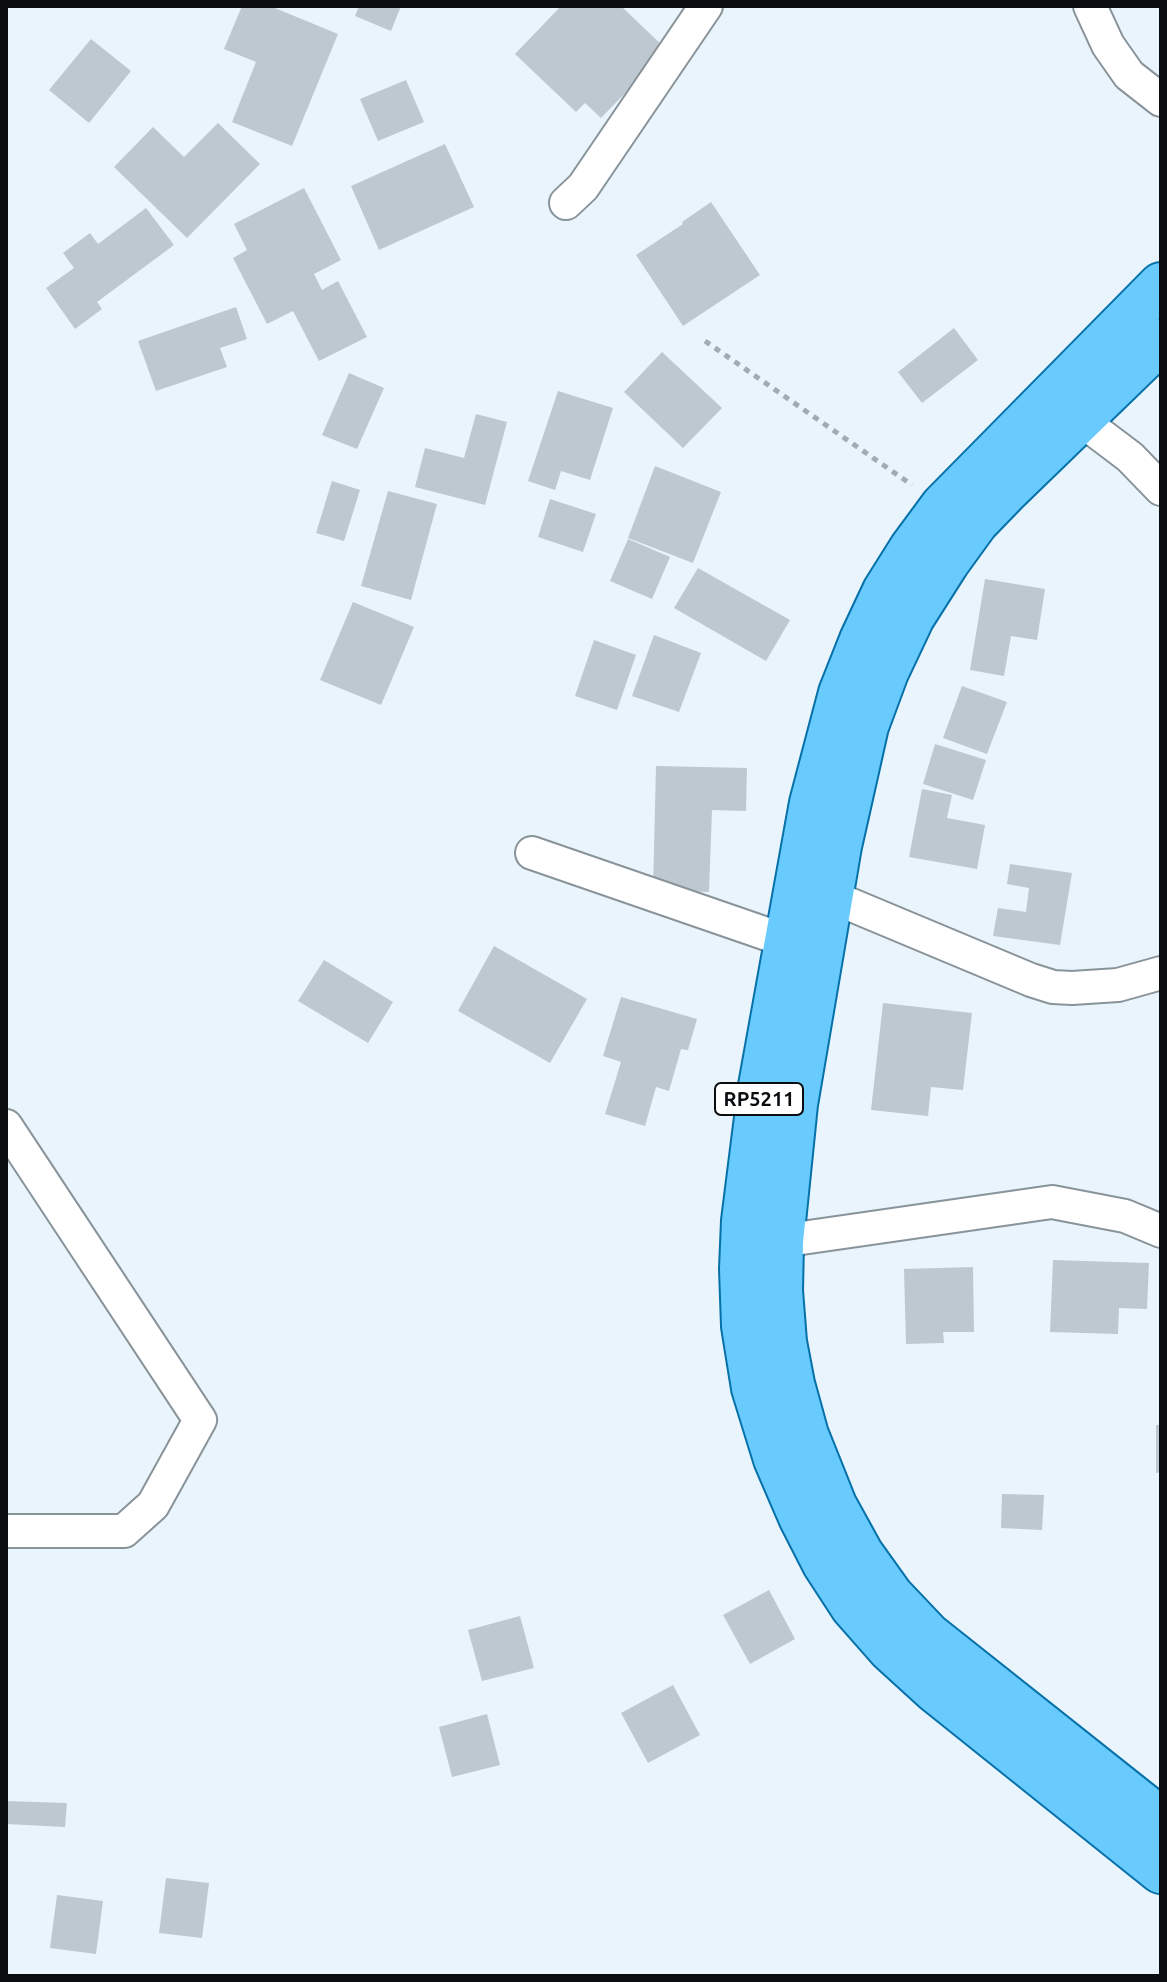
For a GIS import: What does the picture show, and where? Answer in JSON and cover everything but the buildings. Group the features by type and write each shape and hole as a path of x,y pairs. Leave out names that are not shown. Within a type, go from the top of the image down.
{"main road":[{"name":"RP5211","path":"1161,285 943,506 885,591 862,640 841,693 812,803 761,1086 744,1221 742,1269 744,1326 754,1388 776,1459 825,1564 853,1607 890,1649 935,1690 1161,1871"},
{"name":"RP5211","path":"1161,341 976,522 912,617 886,672 866,726 830,896 795,1104 781,1241 780,1291 784,1342 806,1435 834,1505 861,1554 891,1596 928,1635 1161,1820"}],"street":[{"path":"566,203 583,187 706,6"},
{"path":"1090,6 1108,45 1129,75 1161,100"},
{"path":"1081,420 1130,457 1161,489"},
{"path":"532,853 787,941"},
{"path":"830,896 1053,987 1118,985 1161,973"},
{"path":"6,1126 200,1420 153,1505 124,1531 6,1531"},
{"path":"781,1241 1052,1202 1125,1216 1161,1231"}],"path":[{"path":"705,341 943,506"}]}
